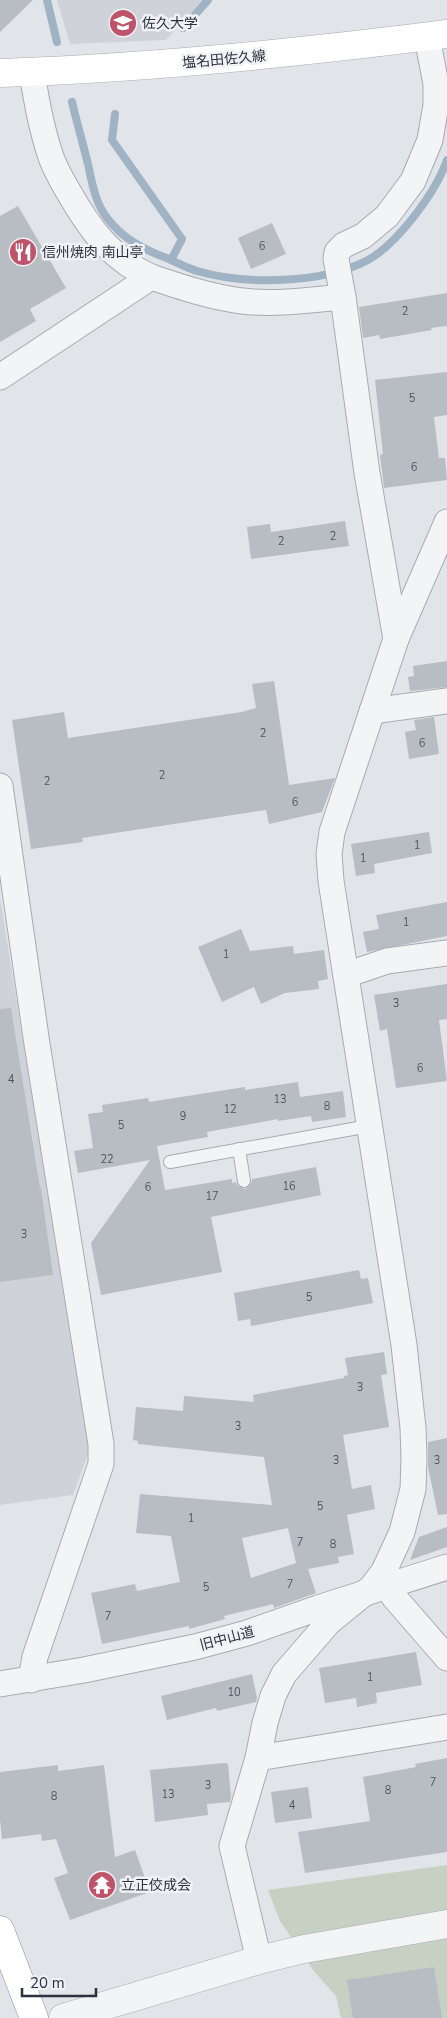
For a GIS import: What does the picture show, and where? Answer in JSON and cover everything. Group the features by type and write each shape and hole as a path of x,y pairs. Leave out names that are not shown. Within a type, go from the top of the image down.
{"main road":[{"name":"塩名田佐久線","path":"0,73 98,69 309,52 437,35"},
{"path":"0,1930 34,2018"}],"street":[{"path":"396,639 368,473 336,259 337,252 344,246 363,236 387,216 413,181 421,164 430,140 436,105 437,35"},
{"path":"32,72 39,114 50,155 57,171 85,221 100,240 120,258 151,277 209,295 242,301 281,302 342,291"},
{"path":"0,377 151,277"},
{"path":"259,1960 232,1846 258,1758 273,1696 284,1674 329,1622 376,1589 402,1532 413,1489 414,1458 404,1345 331,881 329,854 332,832 396,639 441,546 447,522"},
{"path":"372,711 447,701"},
{"path":"0,786 37,1044 101,1444 101,1464 35,1657 31,1680"},
{"path":"346,975 387,961 447,953"},
{"name":"旧中山道","path":"0,1684 31,1680 195,1647 247,1633 447,1566"},
{"path":"376,1589 394,1597 447,1658"},
{"path":"258,1758 447,1727"},
{"path":"63,2018 259,1960 340,1942 447,1924"}],"lane":[{"path":"170,1162 369,1126"},
{"path":"239,1149 244,1181"}],"shaded area":[{"name":"佐久大学","path":"57,0 202,0 166,40 70,44"},
{"path":"0,897 89,1452 73,1495 0,1505"}],"green space":[{"path":"447,1865 447,2018 341,2018 336,1996 313,1970 280,1921 268,1890"}],"building":[{"path":"0,0 33,0 0,32"},
{"name":"信州焼肉 南山亭","path":"18,206 66,288 30,309 36,321 0,342 0,216"},
{"path":"272,223 286,254 251,269 238,238"},
{"path":"447,293 447,326 380,339 379,335 363,338 359,307"},
{"path":"447,372 447,415 434,417 439,458 445,458 447,480 384,488 380,455 383,454 375,380"},
{"path":"345,521 349,546 251,559 247,527 270,524 271,532"},
{"path":"447,661 447,687 410,691 408,677 414,676 413,666"},
{"path":"274,681 289,785 335,778 322,812 269,824 266,810 82,838 83,842 31,849 12,720 64,712 68,738 242,712 256,708 252,684"},
{"path":"434,717 439,754 409,759 405,732 416,730 414,720"},
{"path":"429,832 432,853 374,864 375,873 356,876 351,844"},
{"path":"447,902 447,936 367,952 363,932 379,929 376,915"},
{"path":"241,929 250,951 293,946 294,954 324,950 328,979 318,981 319,989 285,993 261,1004 254,987 222,1002 198,947"},
{"path":"447,984 447,1019 439,1020 447,1081 396,1088 387,1029 380,1031 374,995"},
{"path":"11,1008 41,1188 53,1275 0,1282 0,1009"},
{"path":"298,1082 300,1097 343,1091 346,1117 312,1122 311,1116 278,1121 278,1119 207,1132 208,1137 157,1146 165,1190 232,1179 232,1183 236,1182 238,1186 245,1189 251,1184 252,1179 316,1167 321,1195 211,1217 222,1272 101,1295 91,1243 150,1160 78,1173 74,1151 93,1148 88,1114 103,1112 102,1105 148,1098 149,1102 245,1087 245,1090"},
{"path":"359,1270 361,1279 368,1278 373,1303 251,1326 250,1319 238,1321 234,1293"},
{"path":"384,1352 387,1374 381,1375 389,1427 343,1435 352,1489 371,1485 375,1509 347,1515 354,1554 338,1557 339,1563 308,1569 316,1593 274,1608 273,1604 224,1616 225,1619 189,1629 189,1626 102,1644 91,1593 135,1584 137,1591 180,1582 171,1536 136,1533 140,1494 272,1505 264,1457 138,1444 138,1441 133,1440 136,1407 183,1411 184,1396 254,1402 253,1395 344,1378 344,1376 348,1375 345,1358","holes":["288,1528 296,1563 251,1578 242,1538"]},
{"path":"447,1438 447,1514 438,1515 428,1467 428,1442"},
{"path":"447,1527 447,1547 410,1560 419,1537"},
{"path":"416,1652 422,1685 376,1693 377,1703 357,1707 356,1698 325,1703 319,1668"},
{"path":"252,1674 257,1698 256,1702 217,1711 216,1708 167,1720 161,1696"},
{"path":"447,1758 447,1852 305,1873 298,1832 370,1821 363,1777 416,1767 415,1764"},
{"path":"228,1764 230,1802 207,1804 208,1815 155,1822 150,1770"},
{"path":"58,1765 58,1771 104,1765 115,1857 135,1850 150,1892 70,1920 54,1878 68,1873 56,1839 42,1841 41,1834 2,1839 0,1772"},
{"path":"308,1787 312,1818 275,1823 271,1792"},
{"path":"434,1967 442,2018 353,2018 347,1980"}],"waterway":[{"path":"47,0 57,42"},
{"path":"183,28 208,0"},
{"path":"72,102 95,192 107,218 127,238 143,248 197,271 216,276 260,280 307,278 350,268 368,260 391,242 415,216 434,187 447,160"},
{"path":"115,114 112,140 182,239 171,260"}],"place":[{"name":"佐久大学","path":"123,23"},
{"name":"信州焼肉 南山亭","path":"23,252"},
{"name":"立正佼成会","path":"102,1885"}]}
